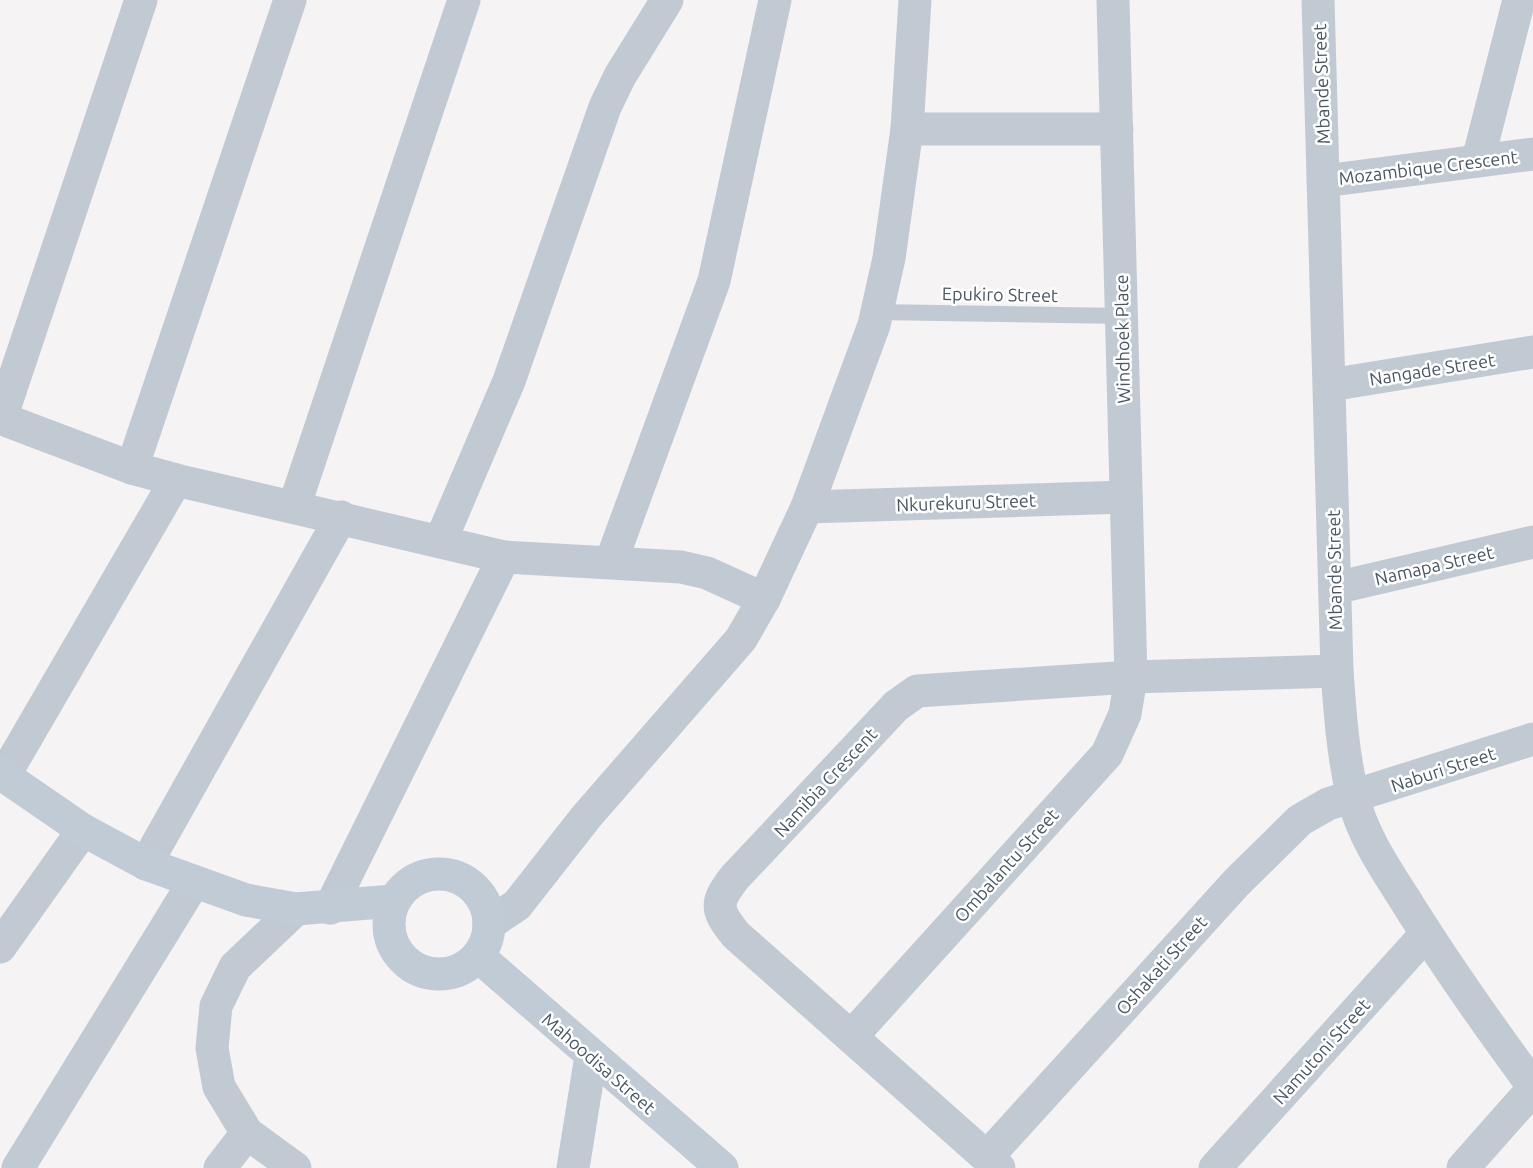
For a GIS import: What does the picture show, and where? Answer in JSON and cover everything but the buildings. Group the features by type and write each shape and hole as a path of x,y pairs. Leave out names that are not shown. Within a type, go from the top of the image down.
{"street":[{"path":"141,0 0,418 132,468 176,480 504,556 681,567 698,571 764,598"},
{"path":"132,468 290,0"},
{"path":"294,507 464,0"},
{"path":"441,540 509,381 605,107 620,76 667,0"},
{"path":"611,562 714,280 775,0"},
{"path":"489,924 518,905 586,817 741,639 764,598 807,507 854,384 877,312 889,258 907,129 915,0"},
{"name":"Windhoek Place","path":"1113,0 1131,677"},
{"name":"Mbande Street","path":"1318,0 1337,671 1342,735 1353,798 1364,829 1377,854 1426,934 1533,1088"},
{"path":"1478,160 1520,0"},
{"path":"907,129 1117,129"},
{"name":"Mozambique Crescent","path":"1324,181 1533,154"},
{"name":"Nangade Street","path":"1330,385 1533,352"},
{"path":"176,480 2,774 83,831 146,864 266,906 296,909 330,908 393,900"},
{"name":"Nkurekuru Street","path":"807,507 1126,497"},
{"path":"146,864 340,517"},
{"name":"Namapa Street","path":"1335,588 1533,542"},
{"path":"330,908 504,556"},
{"name":"Namibia Crescent","path":"993,1163 736,935 725,922 719,907 720,897 735,877 896,706 917,691 1131,677 1337,671"},
{"name":"Ombalantu Street","path":"851,1037 1107,754 1125,714 1131,677"},
{"name":"Naburi Street","path":"1353,798 1533,739"},
{"name":"Oshakati Street","path":"993,1163 1283,835 1314,810 1353,798"},
{"path":"0,947 83,831"},
{"path":"432,874 448,875 465,881 477,892 486,907 489,924 486,941 478,956 466,966 451,972 435,974 420,970 406,962 396,950 390,935 389,919 393,900 415,879 432,874"},
{"path":"18,1168 194,882"},
{"path":"294,1168 247,1133 219,1087 212,1048 216,1006 235,967 296,909"},
{"name":"Namutoni Street","path":"1215,1168 1426,934"},
{"name":"Mahoodisa Street","path":"478,956 722,1168"},
{"path":"573,1168 591,1056"},
{"path":"1463,1168 1533,1088"},
{"path":"220,1168 247,1133"}],"lane":[{"name":"Epukiro Street","path":"877,312 1122,316"}]}
